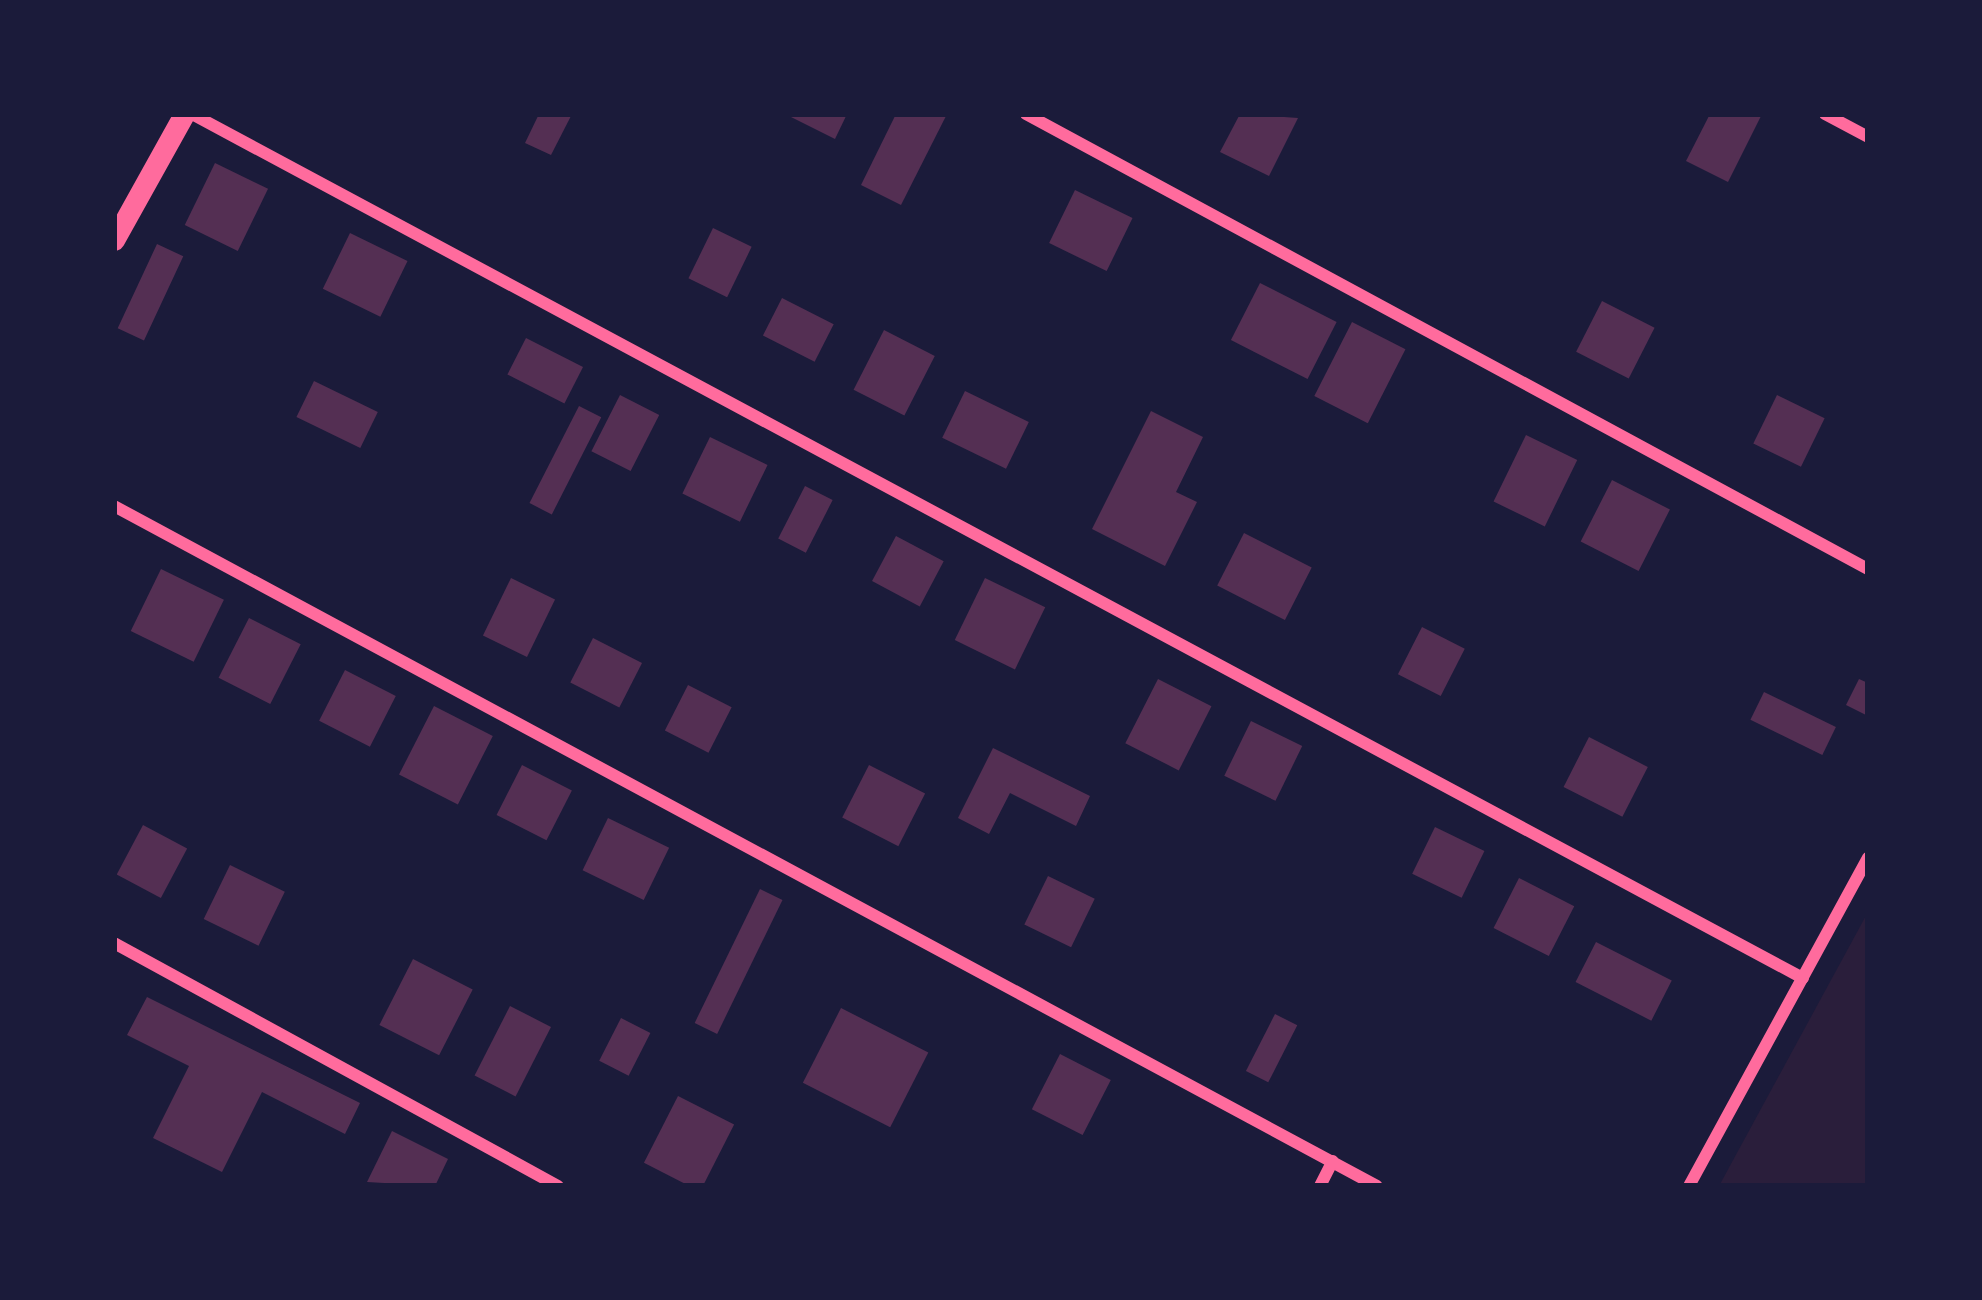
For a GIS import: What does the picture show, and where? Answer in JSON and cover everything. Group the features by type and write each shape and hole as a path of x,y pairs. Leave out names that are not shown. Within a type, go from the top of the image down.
{"street":[{"path":"114,240 188,114 1803,978"},
{"path":"1026,114 1868,568"},
{"path":"1825,114 1868,137"},
{"path":"114,506 1377,1186"},
{"path":"1689,1186 1868,858"},
{"path":"114,944 558,1186"},
{"path":"1320,1186 1333,1161"}],"shaded area":[{"path":"1868,912 1868,1186 1719,1186"}],"building":[{"path":"539,114 572,114 551,155 525,143"},
{"path":"785,114 847,114 835,139"},
{"path":"896,114 947,114 901,205 861,185"},
{"path":"1240,114 1298,118 1269,176 1220,152"},
{"path":"1710,114 1762,114 1728,182 1686,161"},
{"path":"215,163 268,189 238,251 185,225"},
{"path":"1075,190 1133,218 1107,271 1049,243"},
{"path":"713,228 752,247 727,297 688,278"},
{"path":"350,233 408,261 380,317 323,289"},
{"path":"157,244 183,256 144,341 118,328"},
{"path":"1260,283 1337,322 1308,379 1231,340"},
{"path":"782,298 834,324 815,362 763,335"},
{"path":"1602,301 1655,328 1629,379 1576,352"},
{"path":"1352,322 1405,349 1368,423 1314,396"},
{"path":"884,330 935,356 904,416 854,390"},
{"path":"526,338 583,367 564,404 507,375"},
{"path":"314,381 378,412 360,448 296,417"},
{"path":"965,391 1029,422 1006,469 942,438"},
{"path":"620,395 659,415 631,471 591,451"},
{"path":"1777,395 1825,418 1801,467 1753,444"},
{"path":"579,406 601,417 552,514 530,503"},
{"path":"1151,411 1203,437 1176,492 1197,502 1165,566 1092,529"},
{"path":"1526,435 1577,460 1545,526 1494,502"},
{"path":"710,437 768,465 740,522 682,494"},
{"path":"1612,480 1670,510 1639,571 1581,541"},
{"path":"805,486 833,500 806,553 778,539"},
{"path":"1244,533 1312,568 1285,620 1217,586"},
{"path":"896,536 944,561 920,606 872,581"},
{"path":"161,569 224,600 194,662 131,631"},
{"path":"511,578 555,599 527,657 483,636"},
{"path":"985,578 1045,607 1015,669 955,640"},
{"path":"249,618 301,644 270,704 219,678"},
{"path":"1422,627 1465,649 1441,696 1398,674"},
{"path":"593,638 642,663 619,708 570,683"},
{"path":"345,670 396,696 370,747 319,721"},
{"path":"1158,679 1211,706 1179,770 1125,743"},
{"path":"1859,679 1868,683 1868,716 1846,705"},
{"path":"688,685 732,707 709,753 665,730"},
{"path":"1764,692 1836,727 1822,755 1750,720"},
{"path":"434,706 493,736 458,805 399,775"},
{"path":"1251,721 1302,746 1275,801 1224,776"},
{"path":"1589,737 1648,767 1622,817 1564,787"},
{"path":"993,748 1090,796 1076,826 1010,793 989,834 958,818"},
{"path":"522,765 572,790 546,840 497,815"},
{"path":"869,765 925,794 898,846 842,818"},
{"path":"608,818 669,848 644,900 583,870"},
{"path":"143,825 187,848 161,898 117,874"},
{"path":"1435,827 1484,851 1462,898 1412,874"},
{"path":"230,865 285,892 259,946 204,919"},
{"path":"1048,876 1095,899 1071,947 1024,925"},
{"path":"1519,878 1574,906 1549,956 1494,928"},
{"path":"760,889 782,900 717,1034 695,1023"},
{"path":"1596,942 1672,981 1651,1021 1576,982"},
{"path":"413,959 473,989 439,1055 379,1025"},
{"path":"147,997 360,1103 345,1134 262,1092 222,1172 153,1138 189,1066 127,1035"},
{"path":"510,1006 551,1027 516,1096 475,1075"},
{"path":"841,1008 928,1052 890,1127 803,1083"},
{"path":"1275,1014 1297,1025 1268,1082 1246,1071"},
{"path":"621,1018 650,1033 629,1076 599,1061"},
{"path":"1060,1054 1111,1080 1083,1135 1032,1109"},
{"path":"678,1096 734,1125 703,1186 689,1186 644,1163"},
{"path":"392,1131 448,1159 435,1186 367,1182"}]}
